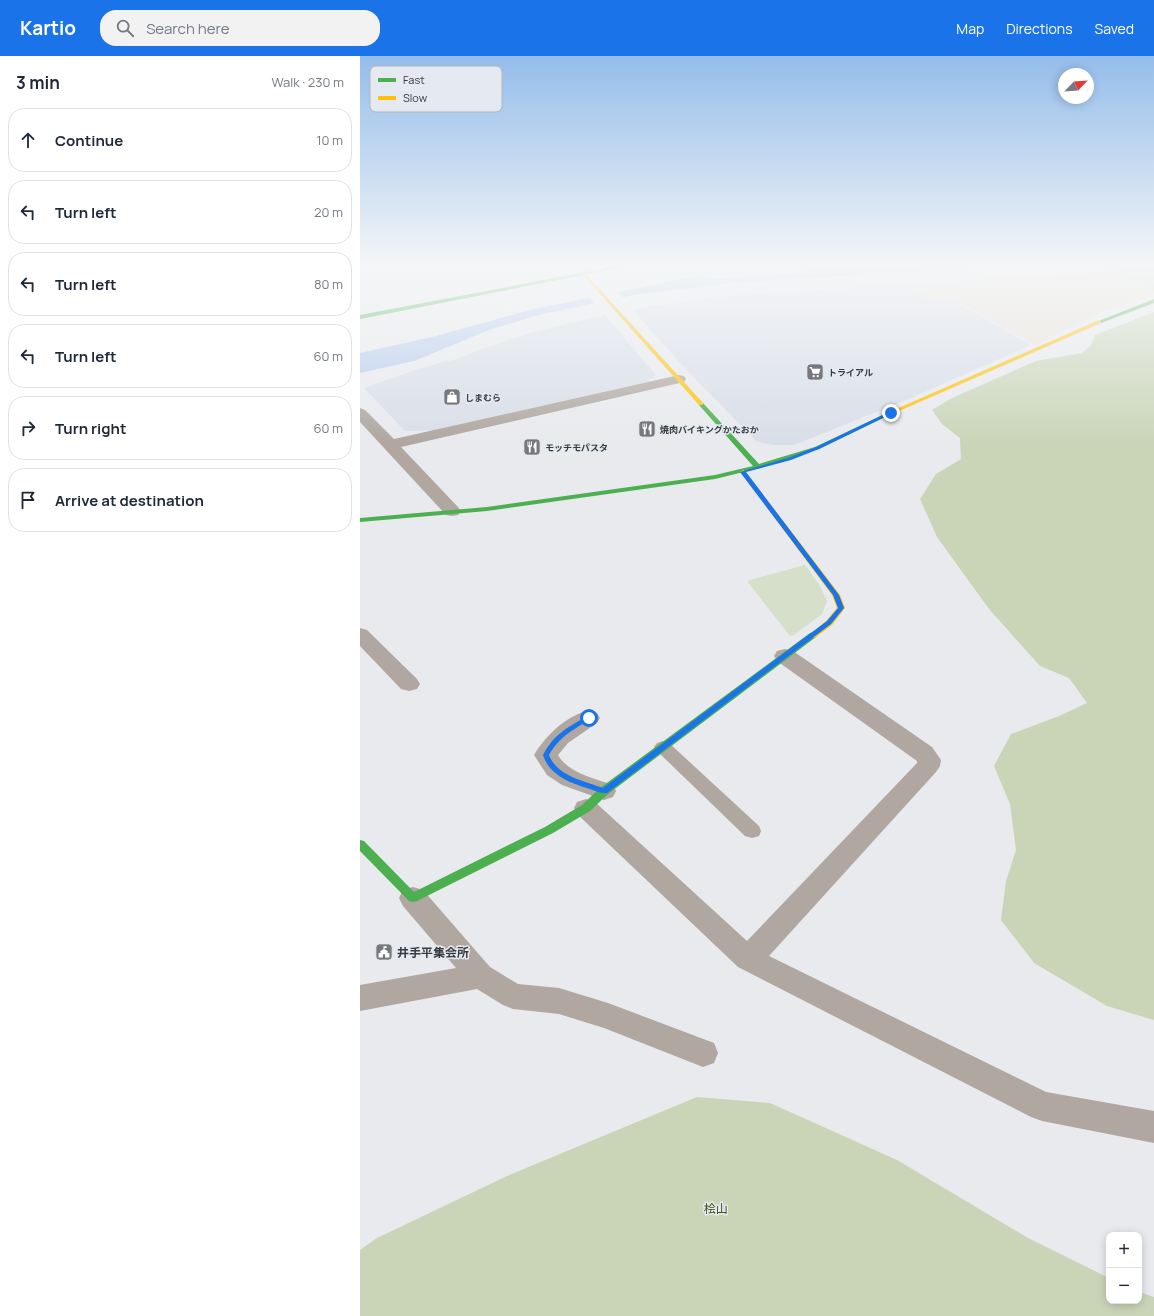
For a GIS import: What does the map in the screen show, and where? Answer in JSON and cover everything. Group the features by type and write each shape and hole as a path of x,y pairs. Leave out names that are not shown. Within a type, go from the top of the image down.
{"street":[{"path":"631,325 758,468"},
{"path":"360,520 488,509 715,477 758,468 817,448 891,413 1092,325"},
{"path":"390,445 680,379"},
{"path":"360,413 452,511"},
{"path":"414,898 549,830 586,808 604,791 829,623 841,608 836,595 743,472"},
{"path":"360,634 409,684"},
{"path":"748,959 928,766 930,760 924,753 785,656"},
{"path":"589,718 563,732 546,755 548,761 558,772 604,791"},
{"path":"586,808 748,959 1042,1106 1154,1127"},
{"path":"360,844 414,898 480,976 513,996 559,1002 608,1016 703,1053"},
{"path":"360,998 480,976"}],"lane":[{"path":"663,747 752,831"}],"shaded area":[{"path":"564,325 613,325 655,374 653,378 648,379 651,381 436,430 418,431 405,431 364,388 409,372 446,361 451,361 530,333"},
{"name":"トライアル","path":"646,325 996,325 1031,345 911,398 794,445 773,445 756,441 681,364"},
{"path":"999,325 1076,325 1034,345"}],"green space":[{"path":"1121,325 1154,325 1154,1020 1107,1006 1034,963 1001,920 1006,881 1016,850 1010,804 994,766 1011,734 1059,716 1087,703 1069,678 1040,666 989,609 937,537 920,499 936,474 961,459 960,438 942,424 932,410 952,398 1036,361 1082,353 1091,345 1095,335"},
{"path":"805,565 820,586 827,601 822,614 794,635 790,636 747,581"},
{"name":"桧山","path":"697,1097 770,1103 897,1160 1028,1238 1106,1277 1106,1304 1142,1304 1142,1293 1154,1297 1154,1316 360,1316 360,1250 377,1238 507,1176"}],"water":[{"path":"477,325 506,325 489,330 414,361 360,373 360,353 436,336"}],"traffic: fast":[{"path":"701,404 758,467"},
{"path":"360,520 487,509 715,477 758,467 817,448 897,410"},
{"path":"360,844 413,898 549,830 586,808 604,791 813,635"}],"traffic: slow":[{"path":"630,325 701,404"},
{"path":"897,410 1093,325"},
{"path":"743,472 836,595 841,608 829,623 813,635"}],"place":[{"name":"トライアル","path":"815,372"},
{"name":"しまむら","path":"452,397"},
{"name":"焼肉バイキングかたおか","path":"647,429"},
{"name":"モッチモパスタ","path":"532,447"},
{"name":"井手平集会所","path":"384,952"}],"route":[{"path":"589,718 563,732 546,755 548,761 558,772 604,791 829,623 841,608 836,595 743,472 789,459 817,448 891,413"}]}
